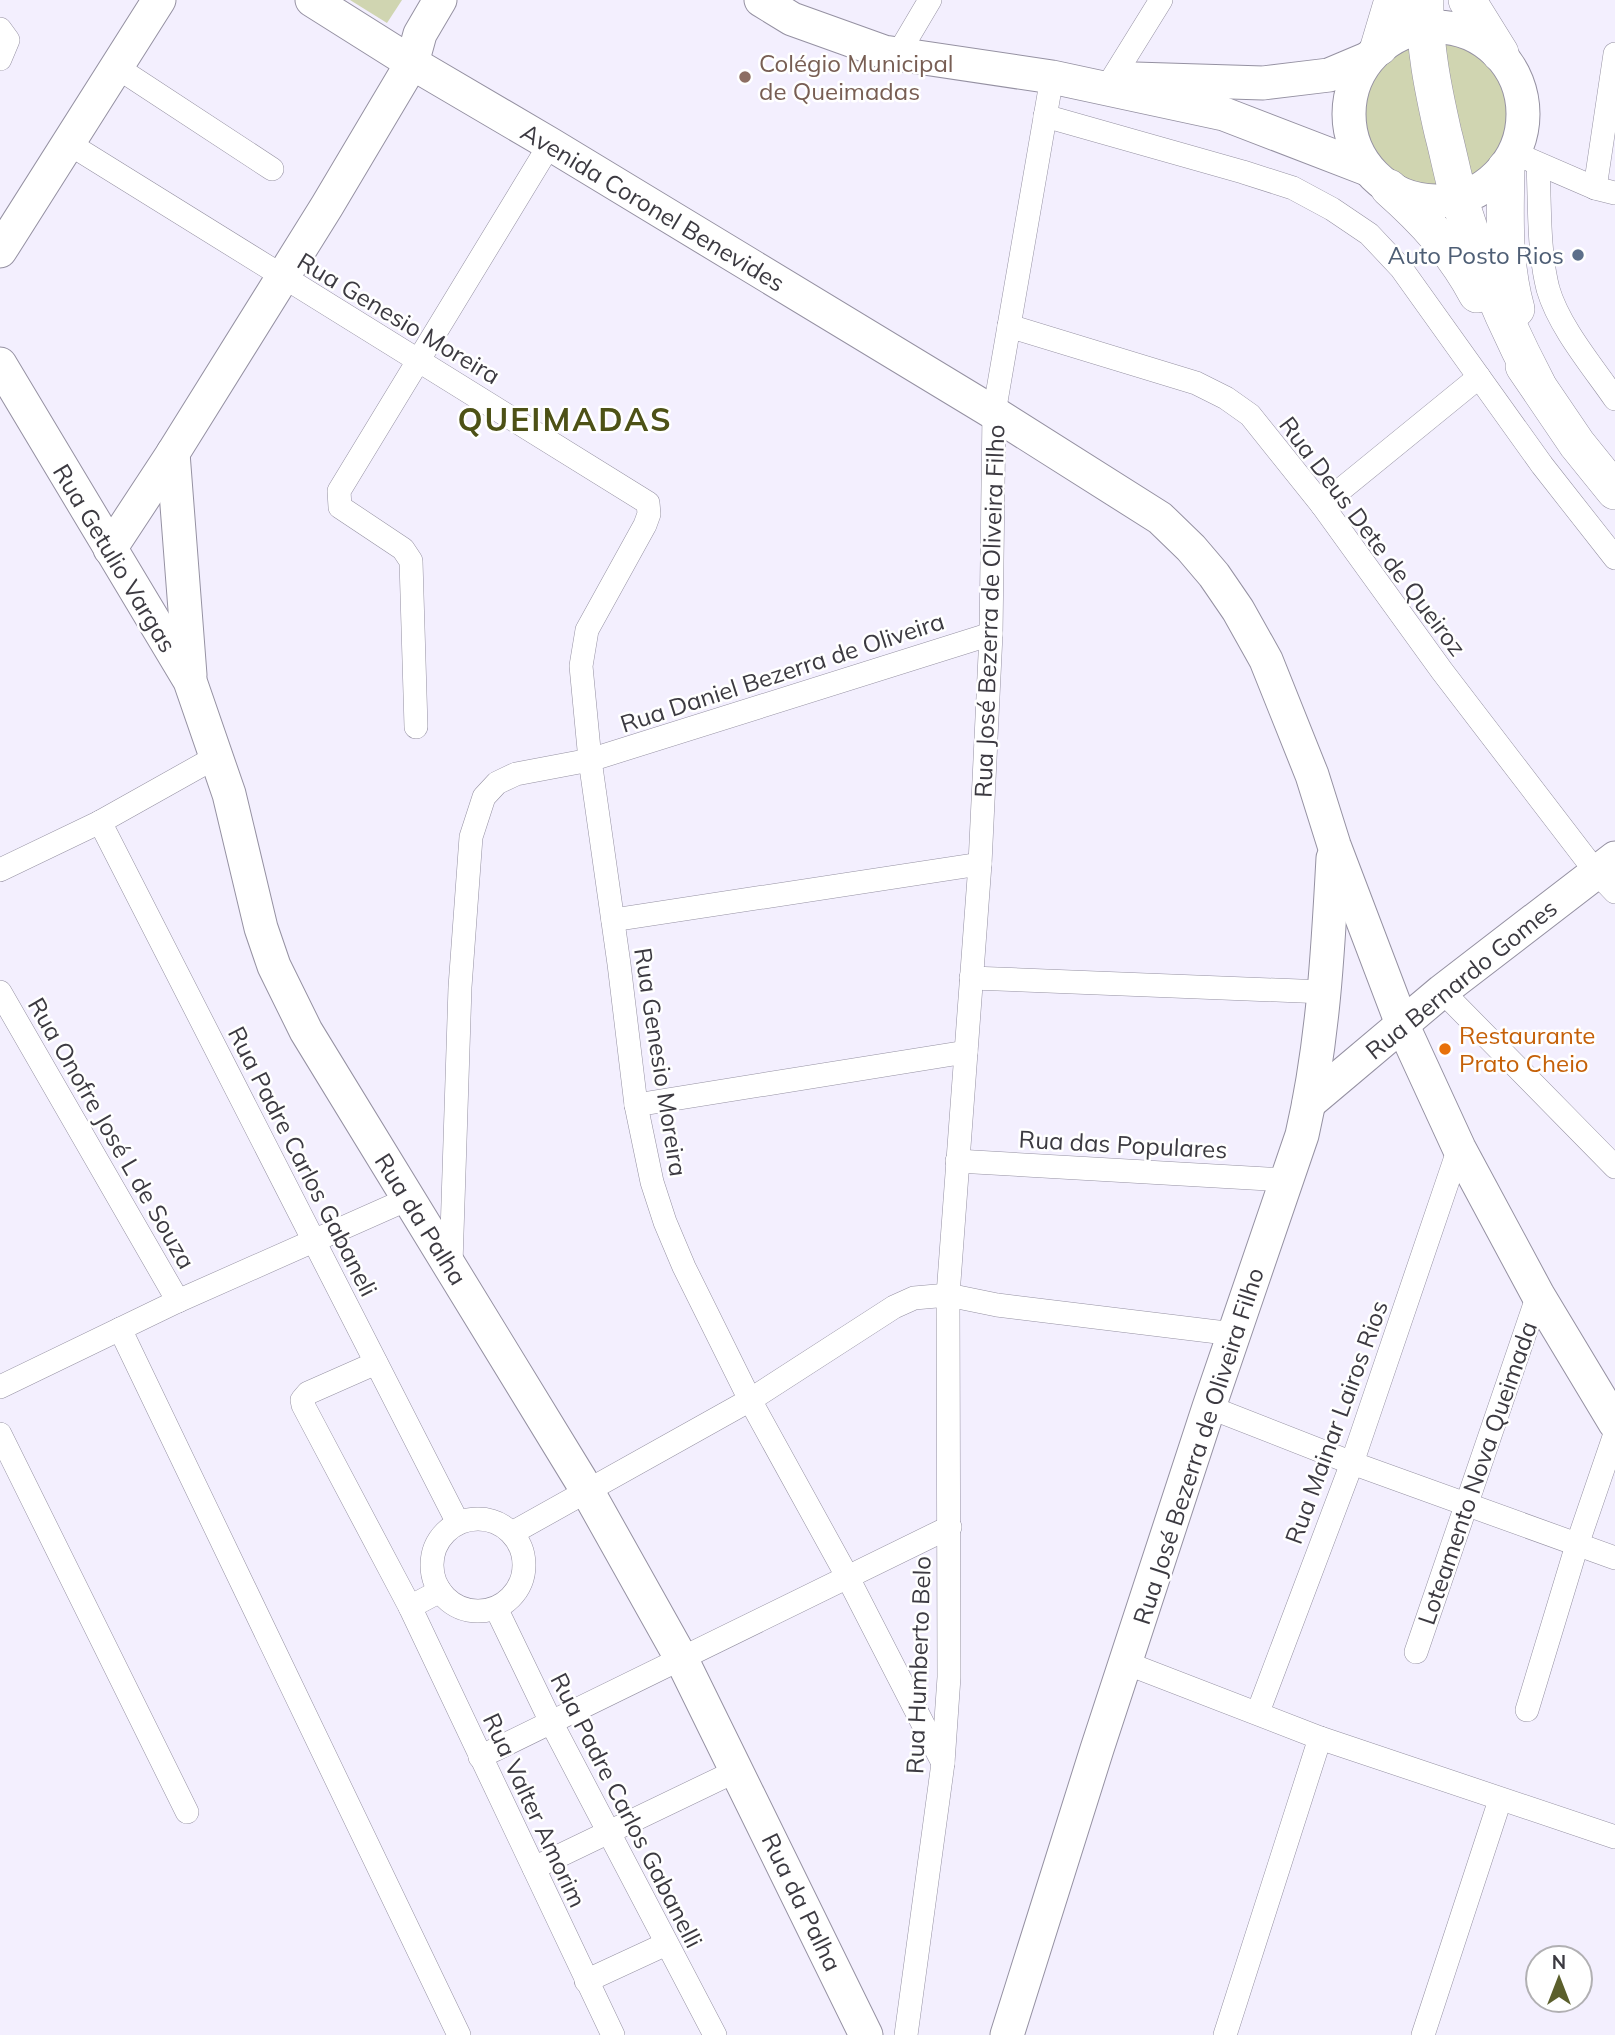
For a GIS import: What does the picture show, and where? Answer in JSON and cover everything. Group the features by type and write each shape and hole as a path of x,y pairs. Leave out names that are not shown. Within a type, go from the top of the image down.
{"main road":[{"path":"0,251 159,0"},
{"name":"Avenida Coronel Benevides","path":"312,0 409,50 550,144 995,413"},
{"path":"103,538 173,453 274,272 440,0"},
{"path":"1393,0 1373,53 1356,78 1349,101 1348,122 1355,148 1378,178 1422,217 1452,254 1469,278 1493,325 1577,444 1615,491"},
{"path":"1467,0 1518,81 1525,111 1520,162 1505,236 1509,284 1537,384"},
{"path":"765,1 792,19 884,52 1052,77 1224,114 1378,178 1416,199 1433,202 1459,199 1478,191 1520,162"},
{"path":"1052,77 1263,83 1329,75 1373,53 1405,32 1425,13"},
{"path":"1425,13 1454,28 1480,37 1500,53"},
{"path":"1425,13 1432,84 1459,199 1487,280 1537,384"},
{"path":"103,538 160,434 274,272"},
{"name":"Rua Getulio Vargas","path":"0,365 190,681 216,757"},
{"name":"Rua José Bezerra de Oliveira Filho","path":"995,413 1160,518 1214,575 1238,610 1266,660 1312,775 1334,845 1402,1024"},
{"path":"173,453 190,681"},
{"name":"Rua da Palha","path":"216,757 229,794 261,928 274,966 306,1031 589,1492 681,1657 866,2035"},
{"name":"Rua José Bezerra de Oliveira Filho","path":"1007,2035 1209,1407 1301,1135 1309,1102 1325,992 1334,845"},
{"name":"Rua Bernardo Gomes","path":"1309,1102 1441,991 1609,874"},
{"name":"Loteamento Nova Queimada","path":"1402,1024 1458,1148 1538,1295 1615,1423"}],"street":[{"path":"898,54 930,0"},
{"path":"1112,79 1161,0"},
{"path":"0,29 8,40 0,59"},
{"path":"1520,162 1605,191 1615,54"},
{"path":"118,68 272,169"},
{"path":"995,413 1052,77"},
{"path":"1045,116 1293,188 1332,209 1369,234 1401,268 1542,465 1615,558"},
{"name":"Rua Genesio Moreira","path":"68,143 648,503 649,514 645,525 587,630 583,645 581,666 590,760 636,1105 652,1182 684,1267 750,1400"},
{"path":"416,727 411,561 403,549 340,507 339,491 550,144"},
{"path":"1520,162 1549,290 1562,321 1615,399"},
{"name":"Rua Deus Dete de Queiroz","path":"1009,326 1196,383 1226,398 1250,415 1322,505 1441,671 1609,874"},
{"path":"1322,505 1479,377"},
{"name":"Rua José Bezerra de Oliveira Filho","path":"948,1296 980,864 991,634 995,413"},
{"name":"Rua Daniel Bezerra de Oliveira","path":"590,760 991,634"},
{"path":"0,870 100,822 216,757"},
{"path":"451,1264 460,987 471,837 476,816 484,797 497,783 516,774 590,760"},
{"name":"Rua Padre Carlos Gabaneli","path":"100,822 458,1523"},
{"name":"Rua Genesio Moreira","path":"613,920 980,864"},
{"path":"971,978 1325,992"},
{"path":"1441,991 1615,1167"},
{"name":"Rua Onofre José L de Souza","path":"0,992 178,1301"},
{"path":"636,1105 966,1052"},
{"name":"Rua Mainar Lairos Rios","path":"1258,1712 1352,1463 1458,1148"},
{"name":"Rua das Populares","path":"957,1161 1286,1180"},
{"path":"0,1387 178,1301 408,1199"},
{"name":"Loteamento Nova Queimada","path":"1416,1652 1538,1295"},
{"path":"512,1533 750,1400 894,1307 914,1298 948,1296 997,1305 1234,1334"},
{"name":"Rua Humberto Belo","path":"906,2035 943,1763 949,1677 948,1296"},
{"path":"120,1329 459,2035"},
{"name":"Rua Valter Amorim","path":"376,1363 308,1393 302,1400 303,1405 410,1607 613,2035"},
{"path":"750,1400 847,1576 943,1763"},
{"path":"1209,1407 1352,1463 1615,1558"},
{"path":"0,1434 187,1812"},
{"path":"1527,1710 1577,1545 1615,1434"},
{"path":"486,1519 501,1524 512,1533 521,1546 525,1560 519,1589 509,1600 496,1608 481,1612 465,1610 451,1603 440,1591 433,1577 432,1561 436,1546 445,1533 458,1523 486,1519"},
{"path":"480,1757 950,1527"},
{"path":"410,1607 440,1591"},
{"name":"Rua Padre Carlos Gabanelli","path":"496,1608 551,1722 715,2035"},
{"path":"1126,1663 1320,1738 1615,1837"},
{"path":"1225,2035 1320,1738"},
{"path":"534,1868 738,1770"},
{"path":"1423,2035 1500,1800"},
{"path":"586,1981 666,1944"}],"green space":[{"path":"350,0 402,0 387,23"},
{"path":"1437,36 1467,43 1490,58 1506,78 1514,100 1514,125 1506,149 1490,171 1465,189"},
{"path":"1412,39 1450,193 1421,193 1399,184 1371,159 1357,126 1356,107 1360,89 1369,71 1389,52"}],"place":[{"name":"Colégio Municipal de Queimadas","path":"745,77"},
{"name":"Auto Posto Rios","path":"1578,255"},
{"name":"Restaurante Prato Cheio","path":"1445,1049"}],"district":[{"name":"QUEIMADAS","path":"565,419"}]}
